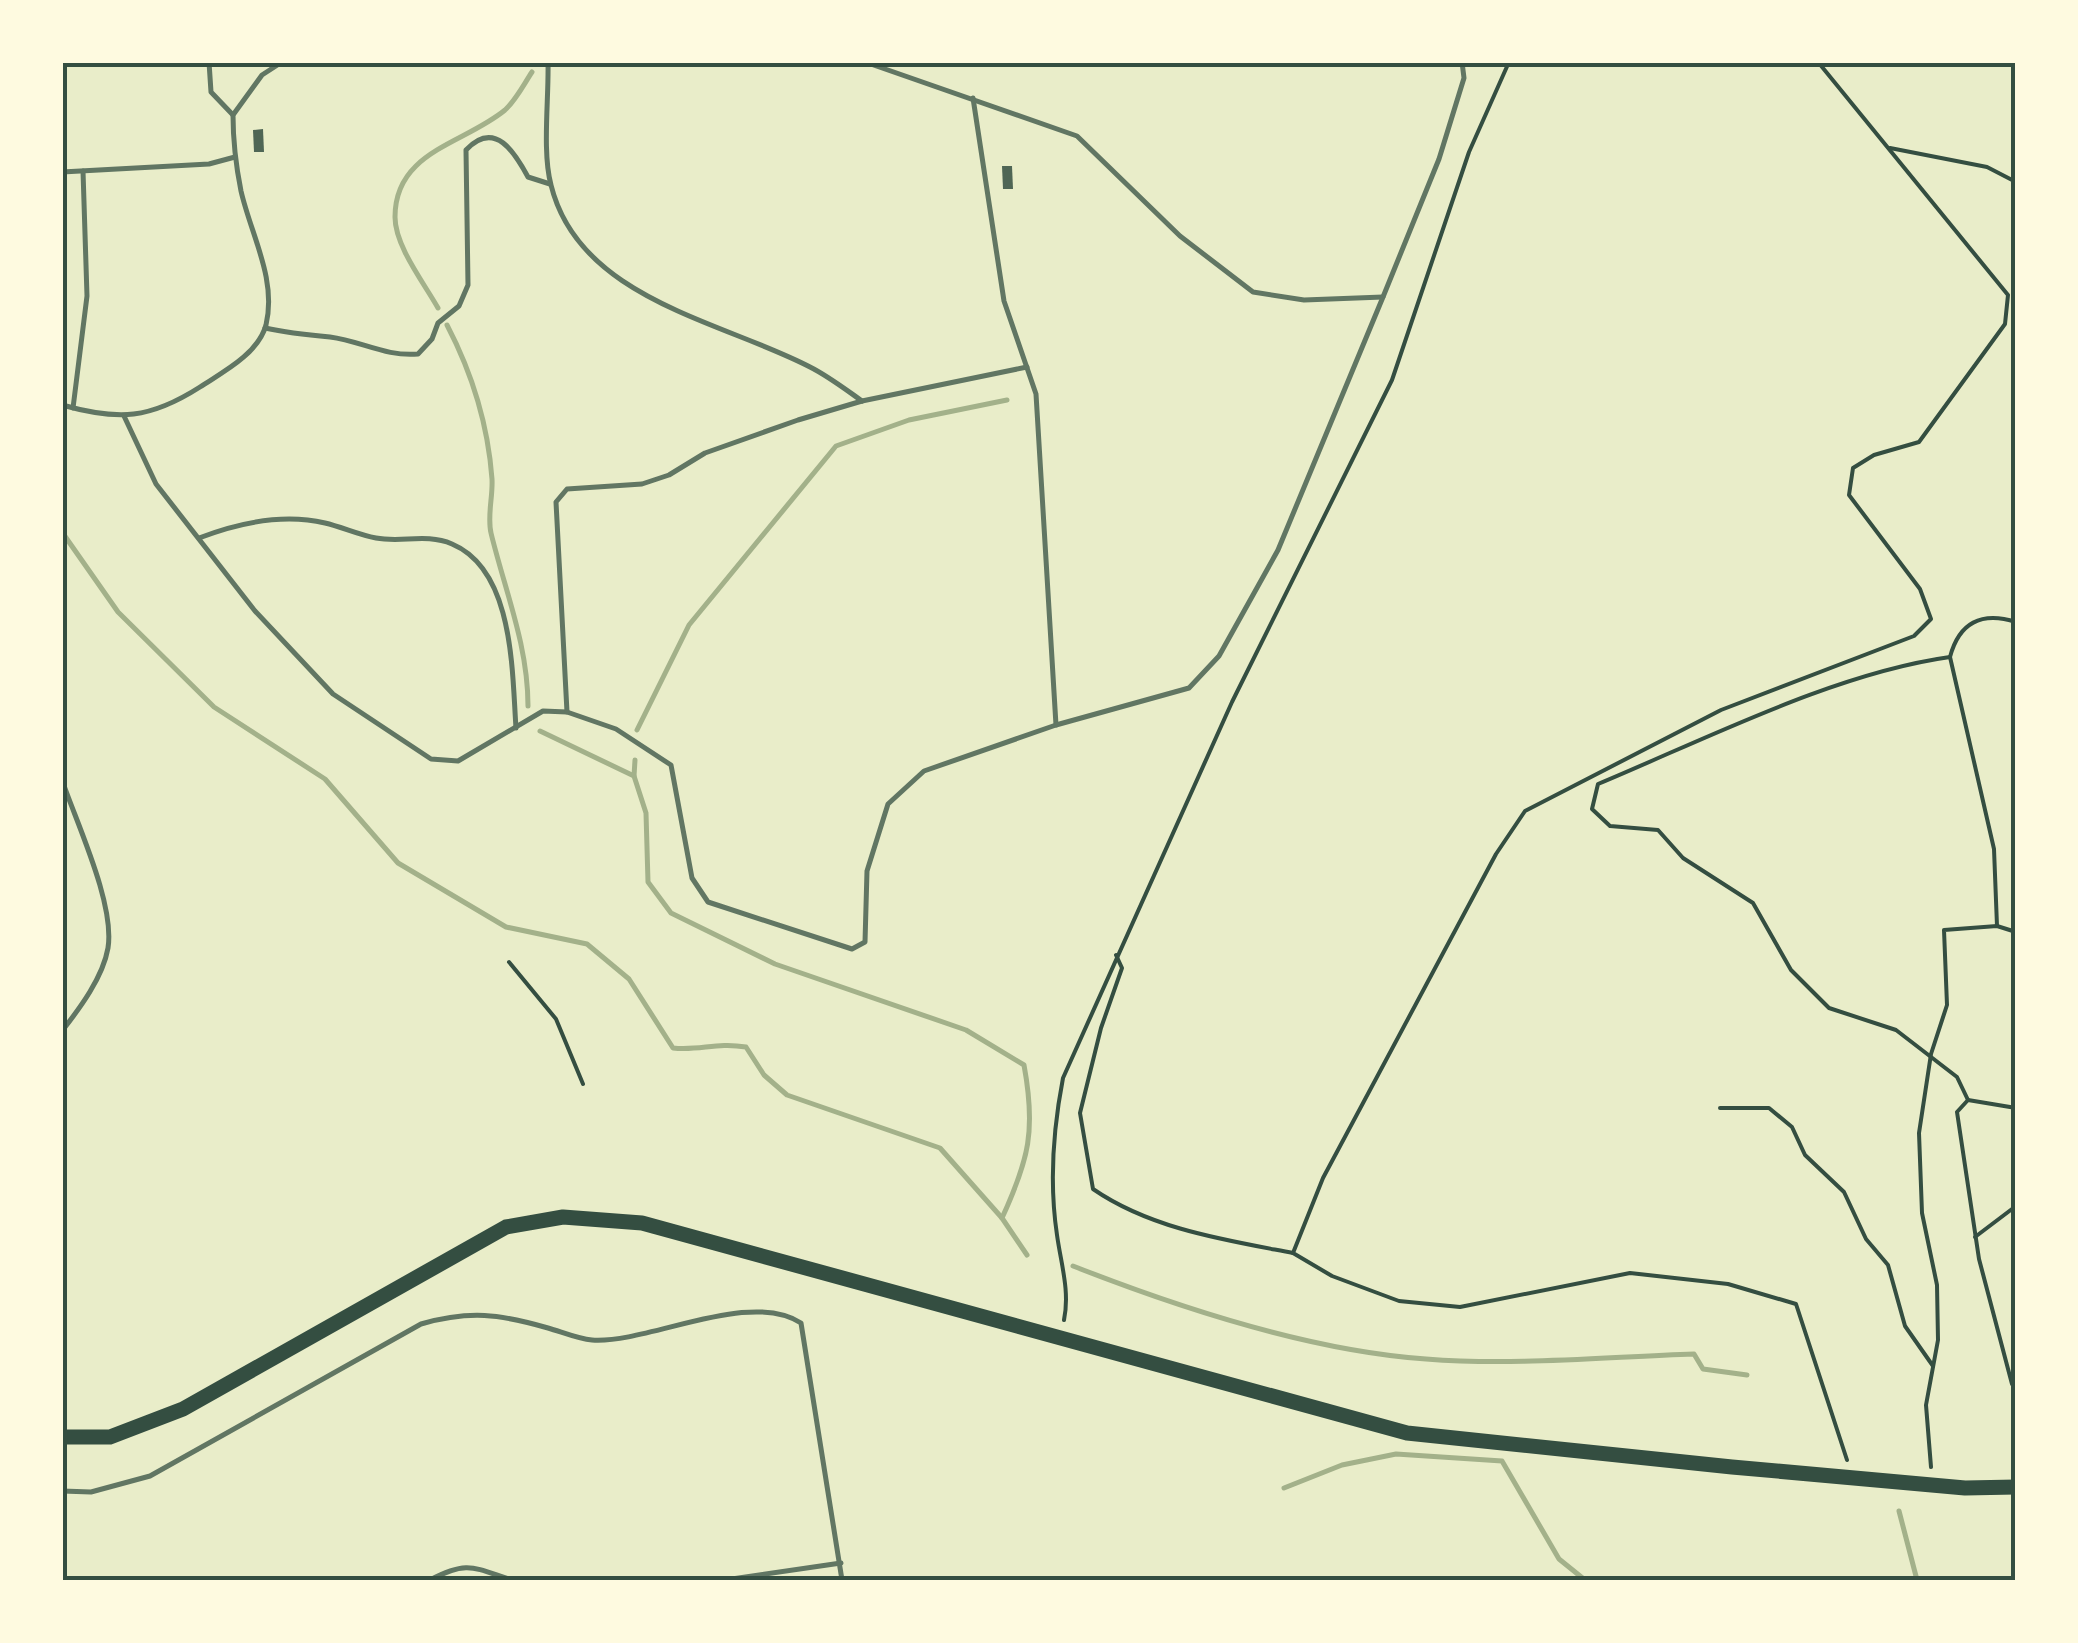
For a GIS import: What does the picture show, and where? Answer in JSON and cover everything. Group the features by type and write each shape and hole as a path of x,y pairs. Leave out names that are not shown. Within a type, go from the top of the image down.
{"main road":[{"path":"62,1437 110,1437 183,1409 506,1226 536,1219 600,1218 642,1223 1408,1432 1854,1478 2016,1487"}],"lane":[{"path":"209,62 211,92 233,115"},
{"path":"62,405 140,416 184,396 241,360 265,328 268,283 235,157 233,115 262,75 282,62"},
{"path":"548,62 550,184 571,228 603,264 643,295 812,368 862,400"},
{"path":"865,62 1077,136 1180,236 1252,292 1304,300 1383,297"},
{"path":"124,416 156,484 256,610 333,694 431,759 458,761 542,711 567,712 616,729 671,765 692,878 708,902 852,949 865,942 867,871 888,804 924,771 1056,725 1189,688 1220,656 1278,550 1383,297 1438,160 1464,78 1462,62"},
{"path":"973,98 1004,301 1036,394 1056,725"},
{"path":"265,328 330,337 396,356 418,354 432,339 438,323 458,306 468,284 466,150 473,143 498,138 509,142 528,177 550,184"},
{"path":"62,172 208,164 235,157"},
{"path":"73,408 86,296 84,171"},
{"path":"567,712 556,502 567,490 642,484 669,476 705,453 862,400 1028,367"},
{"path":"198,538 238,523 296,519 378,539 426,537 454,545 484,568 509,629 516,728"},
{"path":"62,780 103,902 108,948 82,1006 62,1031"},
{"path":"62,1491 91,1492 150,1476 421,1324 464,1312 524,1321 593,1340 718,1316 785,1312 801,1323 842,1580"},
{"path":"725,1580 842,1562"},
{"path":"430,1580 456,1566 474,1566 512,1580"}],"path":[{"path":"1061,1337 1068,1302 1056,1233 1053,1132 1063,1078 1232,702 1392,380 1469,152 1509,62"},
{"path":"1294,1253 1323,1178 1496,854 1525,811 1721,710 1914,636 1931,619 1920,588 1849,495 1853,468 1874,455 1919,442 2005,324 2008,295 1818,62"},
{"path":"1889,148 1987,167 2016,182"},
{"path":"1996,926 1994,849 1950,657 1956,634 1974,620 1998,616 2016,622"},
{"path":"1950,657 1913,662 1689,745 1598,784 1592,808 1610,826 1658,830 1683,858 1753,903 1791,970 1829,1008 1896,1030 1957,1077 1968,1100"},
{"path":"1932,1485 1926,1405 1933,1366 1938,1285 1922,1213 1919,1133 1930,1054 1947,1005 1944,930 1996,926 2016,932"},
{"path":"1116,955 1122,968 1100,1028 1080,1113 1093,1189 1122,1209 1209,1236 1294,1253 1332,1276 1399,1301 1460,1307 1630,1274 1728,1284 1796,1304 1854,1478"},
{"path":"508,962 556,1019 583,1084"},
{"path":"1968,1100 2016,1108"},
{"path":"1968,1100 1958,1112 1976,1237 2012,1384"},
{"path":"1720,1108 1769,1108 1792,1127 1805,1155 1844,1192 1866,1239 1888,1265 1905,1326 1933,1366"},
{"path":"1976,1237 2016,1206"}],"building":[{"path":"263,129 264,152 254,152 253,130"},
{"path":"1002,166 1012,166 1013,189 1003,189"}],"waterway":[{"path":"438,308 400,240 395,217 398,195 406,177 419,163 505,110 532,72"},
{"path":"447,325 483,419 492,479 490,527 520,640 528,706"},
{"path":"637,730 689,625 836,446 909,420 1007,400"},
{"path":"62,532 118,612 214,707 325,779 398,863 506,927 587,944 629,979 673,1048 746,1047 764,1075 787,1095 940,1148 1002,1218 1027,1255"},
{"path":"540,731 634,776 646,813 648,882 671,913 775,964 966,1030 1024,1065 1028,1144 1002,1218"},
{"path":"634,776 635,760"},
{"path":"1073,1266 1246,1325 1337,1347 1426,1359 1492,1362 1694,1354 1703,1369 1747,1375"},
{"path":"1284,1488 1342,1465 1396,1454 1502,1461 1559,1559 1585,1580"},
{"path":"1899,1511 1917,1580"}]}
